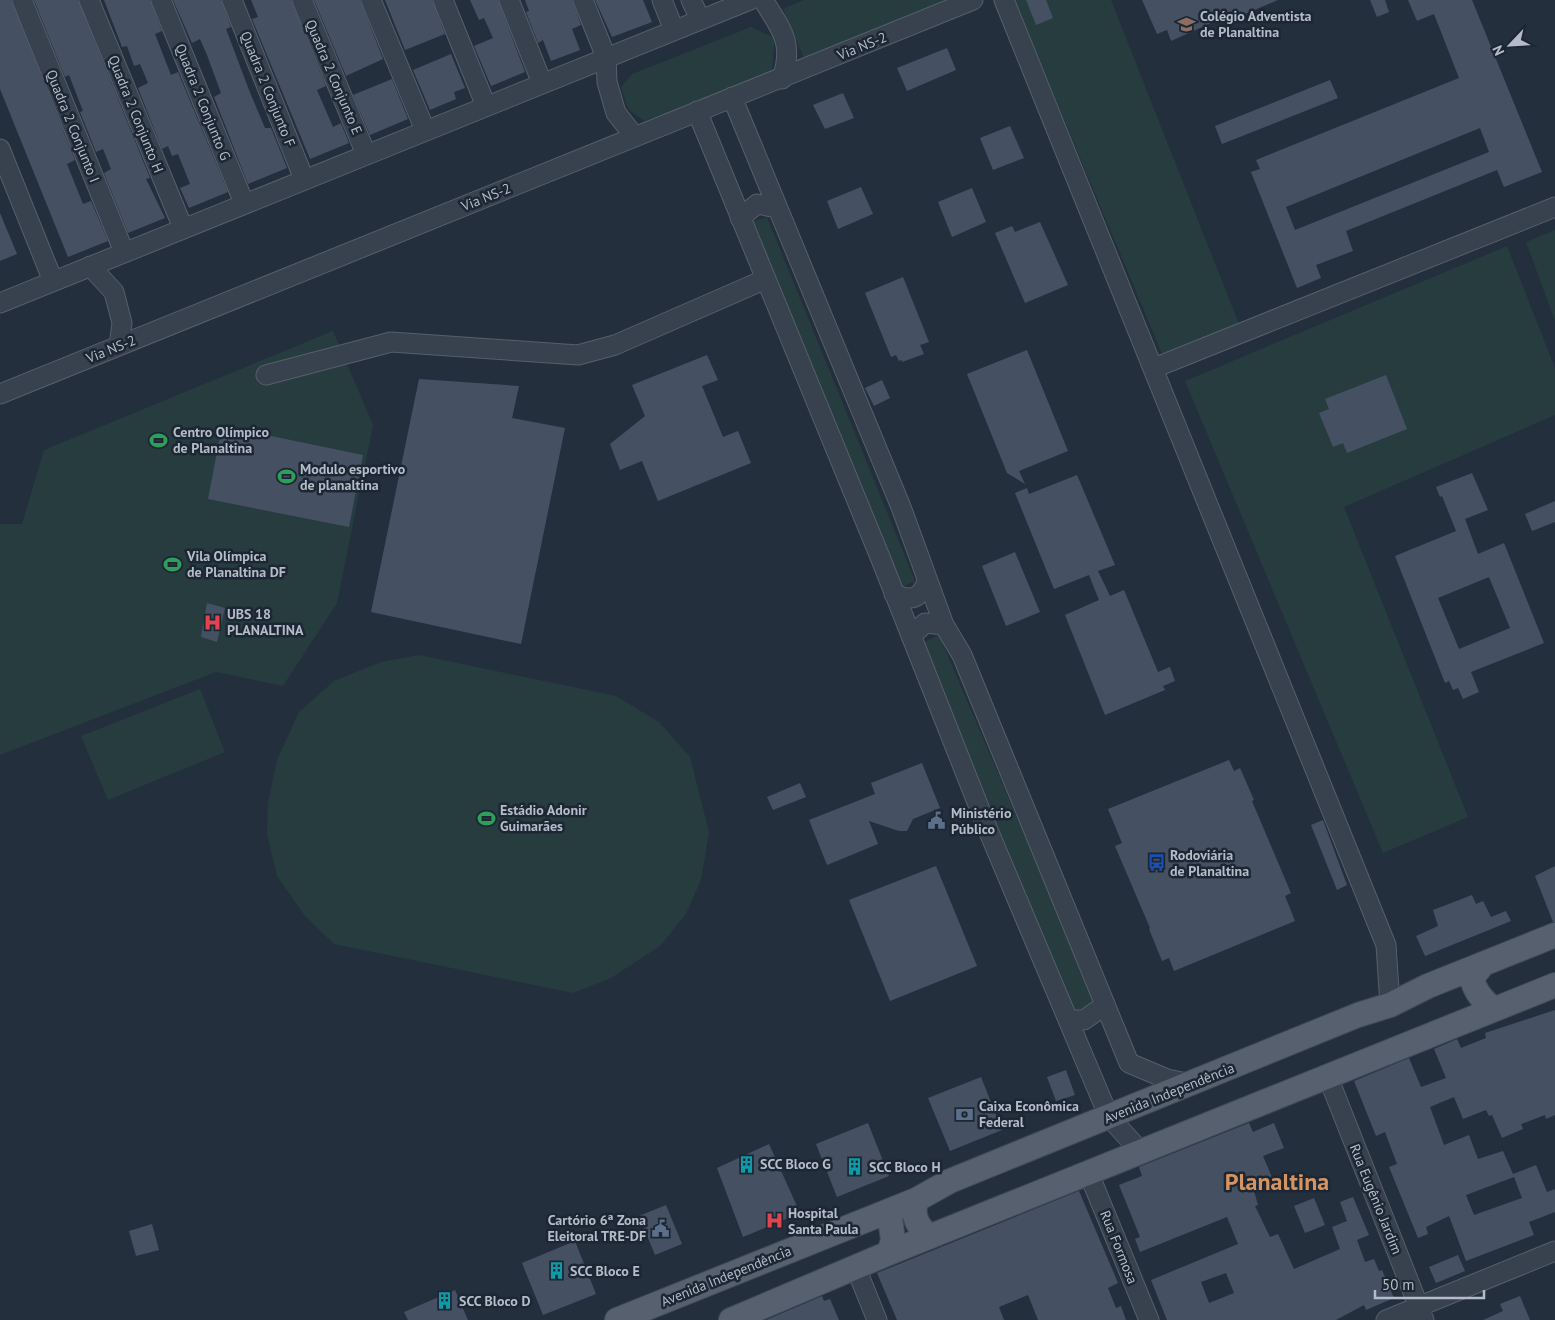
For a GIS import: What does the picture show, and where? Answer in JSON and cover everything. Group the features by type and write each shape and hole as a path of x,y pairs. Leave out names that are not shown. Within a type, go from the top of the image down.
{"main road":[{"name":"Avenida Independência","path":"617,1320 916,1200 950,1181 1191,1084 1358,1014 1390,1005 1452,977 1555,935"},
{"path":"1483,964 1472,978 1478,995 1493,1010"},
{"path":"1452,977 1461,997 1462,1023"},
{"path":"731,1320 889,1253 1142,1153 1555,985"},
{"path":"916,1200 913,1212 915,1221 929,1238"},
{"path":"889,1211 893,1240 889,1253"}],"street":[{"name":"Quadra 2 Conjunto I","path":"22,0 124,252"},
{"name":"Quadra 2 Conjunto H","path":"89,0 183,228"},
{"name":"Quadra 2 Conjunto G","path":"161,0 244,203"},
{"name":"Quadra 2 Conjunto F","path":"232,0 304,179"},
{"name":"Quadra 2 Conjunto E","path":"302,0 366,154"},
{"path":"372,0 425,130"},
{"path":"443,0 486,106"},
{"path":"509,0 542,83"},
{"path":"583,0 606,57 607,82 611,100 616,113 635,136"},
{"path":"662,0 674,30"},
{"path":"691,0 700,19"},
{"path":"0,303 750,0"},
{"path":"763,0 787,43 788,60 782,79"},
{"name":"Via NS-2","path":"0,394 697,111 782,79 973,0"},
{"path":"1004,0 1386,945 1390,1005"},
{"path":"732,97 901,508 944,625 962,655 1129,1063 1167,1079 1191,1084"},
{"path":"697,111 988,830 1070,1020 1109,1117 1142,1153"},
{"path":"0,149 6,180 53,281"},
{"path":"740,218 757,204 777,208"},
{"path":"1154,368 1555,207"},
{"path":"90,266 114,292 122,322 119,346"},
{"path":"266,375 391,342 578,355 615,345 766,279"},
{"path":"894,594 908,600 916,598 922,592 927,582"},
{"path":"911,636 925,623 944,625"},
{"path":"1070,1020 1084,1020 1106,1005"},
{"name":"Rua Eugênio Jardim","path":"1328,1077 1421,1313"},
{"name":"Rua Formosa","path":"1089,1174 1149,1320"},
{"path":"1386,1320 1421,1313 1555,1251"},
{"path":"856,1268 877,1320"}],"green space":[{"path":"804,0 962,0 806,63 783,9"},
{"path":"1014,0 1111,0 1239,324 1163,356"},
{"path":"751,27 775,38 772,70 690,106 644,121 628,109 621,87 632,74"},
{"path":"767,217 915,581 898,589 750,222"},
{"path":"1555,230 1555,321 1526,242"},
{"path":"1507,246 1555,368 1555,415 1344,507 1468,817 1383,853 1185,381"},
{"name":"Vila Olímpica de Planaltina DF","path":"333,331 373,425 337,603 283,686 216,672 0,755 0,524 22,524 44,450"},
{"path":"939,635 1096,1003 1074,1012 920,644"},
{"name":"Estádio Adonir Guimarães","path":"419,655 616,696 659,722 690,757 709,832 701,880 686,914 660,946 611,978 573,993 334,944 305,916 277,876 267,834 268,803 277,760 299,712 334,681 381,662"},
{"path":"200,689 225,752 108,800 81,736"}],"building":[{"path":"0,0 11,0 75,160 67,164 83,204 91,201 108,241 68,257 0,89"},
{"path":"34,0 78,0 150,178 146,179 165,218 128,233 104,173 111,169 103,149 96,152 80,112 83,111 69,75 65,77"},
{"path":"104,0 150,0 162,31 155,34 171,75 178,72 228,192 189,208 180,188 190,184 178,154 172,156 168,146 162,149 138,88 148,83 140,64 134,66 127,46 122,47"},
{"path":"173,0 221,0 231,27 226,29 249,90 265,128 271,128 287,168 248,184 214,97 221,93 207,55 200,39 192,43"},
{"path":"251,0 291,0 326,86 317,90 333,127 341,123 349,143 310,159 252,19 258,17"},
{"path":"314,0 360,0 383,59 346,76"},
{"path":"385,0 432,0 445,34 405,50"},
{"path":"470,0 498,0 525,72 491,86 474,46 493,38 484,18 479,20"},
{"path":"525,0 572,0 581,25 572,29 580,50 551,61 543,40 538,43 526,12 529,11"},
{"path":"595,0 643,0 652,22 612,37"},
{"path":"1026,0 1046,0 1053,18 1036,25"},
{"name":"Colégio Adventista de Planaltina","path":"1142,0 1278,0 1231,20 1229,15 1171,41 1167,30 1157,34"},
{"path":"1370,0 1385,0 1389,12 1377,17"},
{"path":"1408,0 1472,0 1542,172 1504,187 1497,170 1346,231 1353,251 1316,265 1321,278 1297,288 1251,172 1260,169 1256,160 1459,78 1434,14 1417,21","holes":["1480,128 1489,152 1295,230 1286,207"]},
{"path":"947,48 956,70 907,91 897,68"},
{"path":"451,54 465,88 454,92 456,99 430,110 413,70"},
{"path":"392,79 408,119 370,135 353,95"},
{"path":"1330,80 1338,98 1222,144 1215,126"},
{"path":"843,93 854,118 825,129 813,105"},
{"path":"1010,126 1024,158 993,170 980,138"},
{"path":"861,187 873,214 838,229 827,201"},
{"path":"972,188 986,222 952,237 938,202"},
{"path":"0,213 17,254 0,261"},
{"path":"1040,222 1068,285 1025,303 995,233 1012,226 1015,232"},
{"path":"903,277 929,342 920,345 924,354 902,362 902,360 899,361 896,355 891,357 865,293"},
{"path":"1027,350 1068,451 1019,471 1025,484 1007,473 967,374"},
{"path":"707,355 718,380 702,386 723,437 738,431 751,463 658,501 642,461 620,470 610,444 645,416 632,385"},
{"path":"1386,375 1407,429 1347,453 1343,443 1333,447 1319,413 1329,409 1325,399"},
{"path":"419,379 519,386 512,418 565,428 521,644 371,612"},
{"path":"882,380 890,398 874,406 865,388"},
{"name":"Modulo esportivo de planaltina","path":"222,426 363,455 349,527 208,499"},
{"path":"1472,473 1488,510 1465,519 1478,554 1504,543 1544,643 1471,672 1479,692 1463,699 1458,688 1453,690 1449,681 1445,683 1395,556 1456,531 1442,496 1440,497 1436,487","holes":["1489,577 1510,628 1459,649 1438,598"]},
{"path":"1077,475 1115,565 1098,571 1110,596 1124,590 1158,672 1170,667 1175,681 1163,686 1165,690 1105,715 1065,615 1099,600 1089,575 1054,589 1015,493 1027,488 1029,494"},
{"path":"1555,501 1555,522 1532,531 1525,514"},
{"path":"1015,552 1040,612 1006,626 982,566"},
{"name":"UBS 18 PLANALTINA","path":"207,603 225,608 217,642 201,637"},
{"name":"Rodoviária de Planaltina","path":"1229,760 1234,771 1240,768 1254,800 1252,801 1291,893 1285,896 1295,921 1174,971 1169,958 1162,961 1115,846 1122,843 1108,809"},
{"path":"922,763 940,808 913,819 907,831 899,831 869,821 878,844 827,865 809,820 875,794 871,783"},
{"path":"800,783 806,797 773,810 767,797"},
{"path":"1323,820 1347,885 1337,890 1311,825"},
{"path":"936,866 977,966 890,1001 849,900"},
{"path":"1555,866 1555,922 1553,922 1535,876"},
{"path":"1472,895 1476,904 1483,901 1491,917 1506,911 1511,921 1425,956 1416,936 1438,926 1433,910"},
{"path":"1555,1010 1555,1115 1546,1119 1545,1115 1521,1124 1523,1129 1502,1138 1492,1115 1489,1116 1486,1110 1463,1119 1454,1097 1430,1107 1444,1145 1469,1135 1478,1159 1503,1151 1513,1174 1536,1165 1547,1192 1555,1189 1555,1212 1529,1222 1534,1235 1466,1261 1449,1216 1426,1227 1428,1234 1418,1238 1389,1167 1397,1164 1385,1132 1376,1136 1354,1081 1409,1058 1421,1087 1446,1078 1434,1049 1457,1039 1461,1048 1486,1038 1485,1033","holes":["1514,1177 1522,1198 1474,1215 1466,1195"]},
{"path":"1066,1070 1075,1095 1056,1101 1047,1077"},
{"name":"Caixa Econômica Federal","path":"981,1077 1002,1130 950,1151 928,1098"},
{"name":"SCC Bloco H","path":"868,1123 889,1176 837,1197 816,1144"},
{"path":"1249,1123 1253,1132 1274,1123 1284,1148 1263,1156 1274,1182 1254,1191 1258,1205 1255,1206 1270,1237 1278,1234 1294,1269 1340,1249 1332,1227 1347,1221 1340,1202 1353,1197 1369,1235 1357,1240 1365,1262 1374,1259 1379,1271 1382,1270 1394,1298 1366,1310 1364,1305 1336,1320 1167,1320 1151,1280 1238,1244 1227,1217 1140,1252 1135,1239 1140,1237 1119,1185 1142,1176 1139,1167","holes":["1226,1273 1234,1293 1209,1303 1201,1282"]},
{"path":"769,1144 800,1213 743,1237 717,1168"},
{"path":"1079,1191 1118,1283 1108,1288 1116,1308 1121,1306 1126,1320 1038,1320 1028,1295 999,1307 1004,1320 897,1320 877,1273"},
{"path":"1314,1198 1325,1225 1305,1233 1294,1206"},
{"name":"Cartório 6ª Zona Eleitoral TRE-DF","path":"666,1205 682,1244 655,1255 639,1216"},
{"path":"152,1224 159,1250 136,1256 129,1231"},
{"name":"SCC Bloco E","path":"575,1241 596,1294 543,1315 522,1263"},
{"path":"1458,1255 1465,1271 1436,1283 1429,1267"},
{"name":"SCC Bloco D","path":"455,1290 468,1320 408,1320 404,1312"},
{"path":"822,1296 824,1301 830,1299 839,1320 766,1320"},
{"path":"1520,1296 1530,1320 1483,1320 1503,1311 1500,1304"}],"place":[{"name":"Colégio Adventista de Planaltina","path":"1186,24"},
{"name":"Centro Olímpico de Planaltina","path":"159,440"},
{"name":"Modulo esportivo de planaltina","path":"286,477"},
{"name":"Vila Olímpica de Planaltina DF","path":"173,564"},
{"name":"UBS 18 PLANALTINA","path":"213,622"},
{"name":"Estádio Adonir Guimarães","path":"486,818"},
{"name":"Ministério Público","path":"937,821"},
{"name":"Rodoviária de Planaltina","path":"1156,863"},
{"name":"Caixa Econômica Federal","path":"965,1114"},
{"name":"SCC Bloco G","path":"746,1164"},
{"name":"SCC Bloco H","path":"855,1167"},
{"name":"Hospital Santa Paula","path":"774,1221"},
{"name":"Cartório 6ª Zona Eleitoral TRE-DF","path":"660,1228"},
{"name":"SCC Bloco E","path":"556,1271"},
{"name":"SCC Bloco D","path":"445,1301"}],"district":[{"name":"Planaltina","path":"1277,1181"}]}
